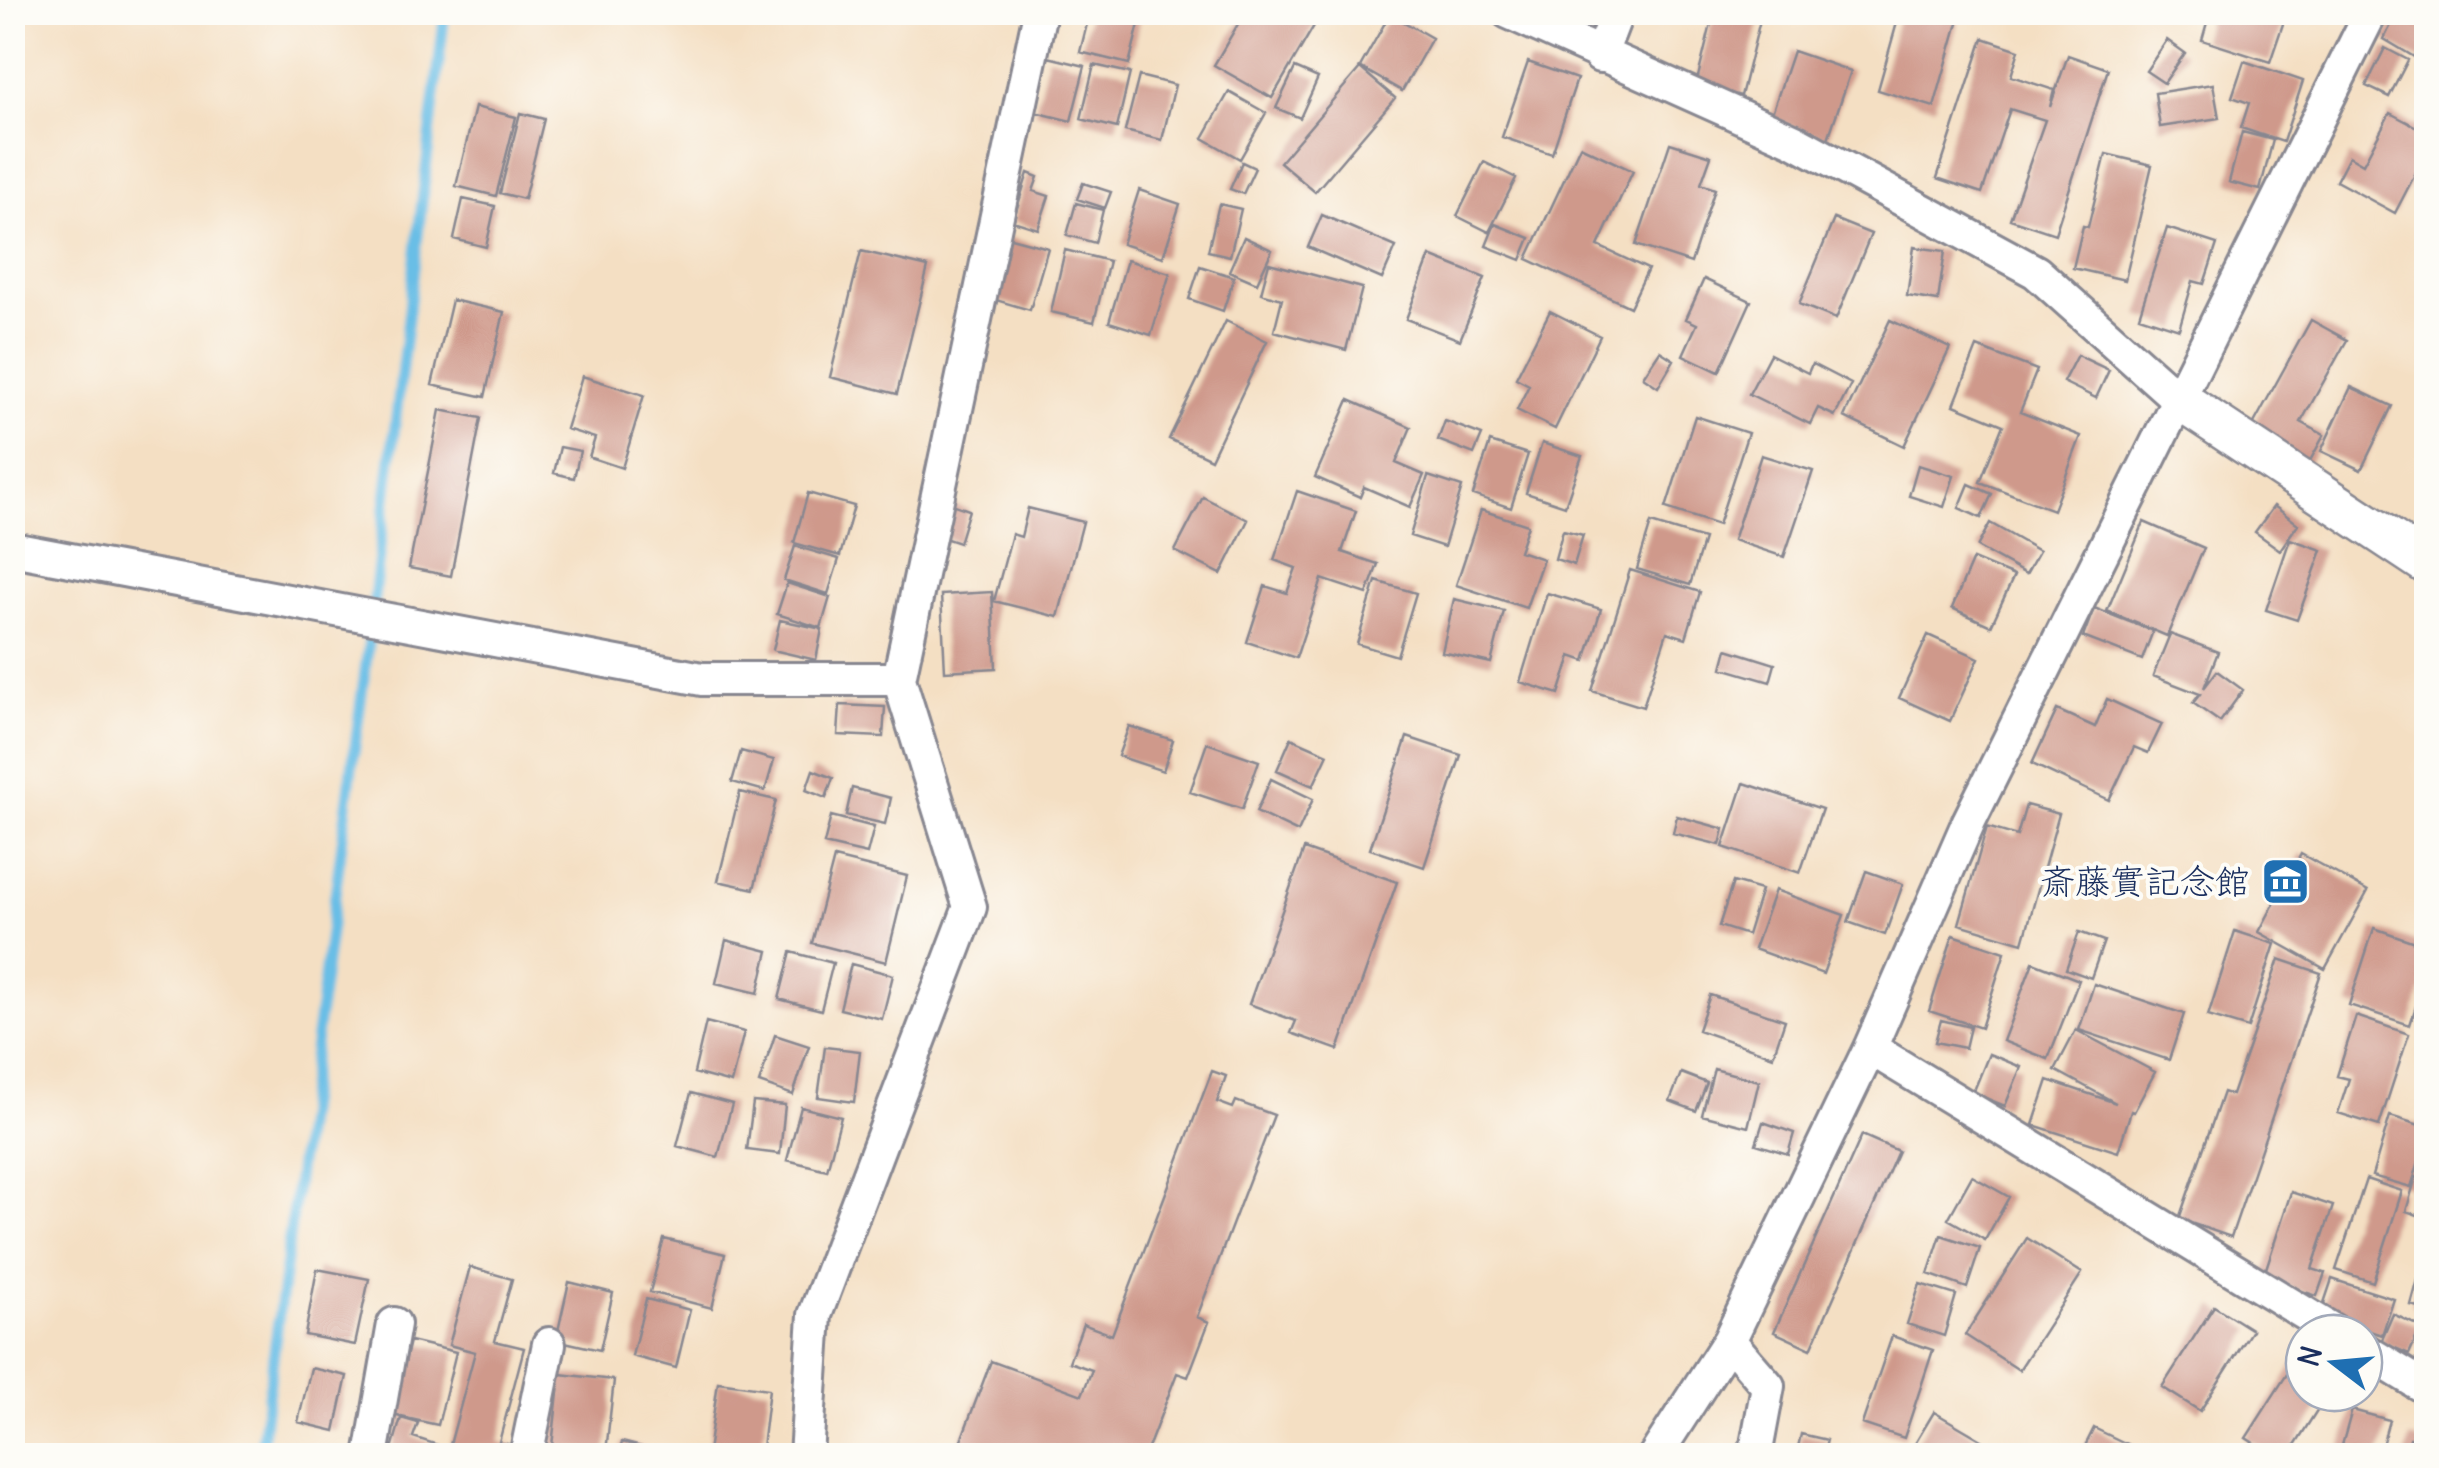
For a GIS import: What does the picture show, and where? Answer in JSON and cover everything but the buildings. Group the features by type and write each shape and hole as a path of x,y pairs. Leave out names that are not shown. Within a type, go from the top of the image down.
{"street":[{"path":"806,1456 816,1316 970,907 900,679 1040,12"},
{"path":"1508,12 1792,140 2036,272 2178,400 2426,563"},
{"path":"1600,56 1616,12"},
{"path":"1655,1456 1729,1341 1870,1048 1969,821 2372,12"},
{"path":"12,549 702,679 900,679"},
{"path":"1870,1048 2304,1313"},
{"path":"371,1456 394,1324"},
{"path":"1729,1341 1768,1386 1755,1456"},
{"path":"526,1456 549,1344"},
{"path":"2384,1362 2426,1388"}],"waterway":[{"path":"260,1456 368,648 445,12"}],"place":[{"name":"斎藤實記念館","path":"2285,881"}]}
